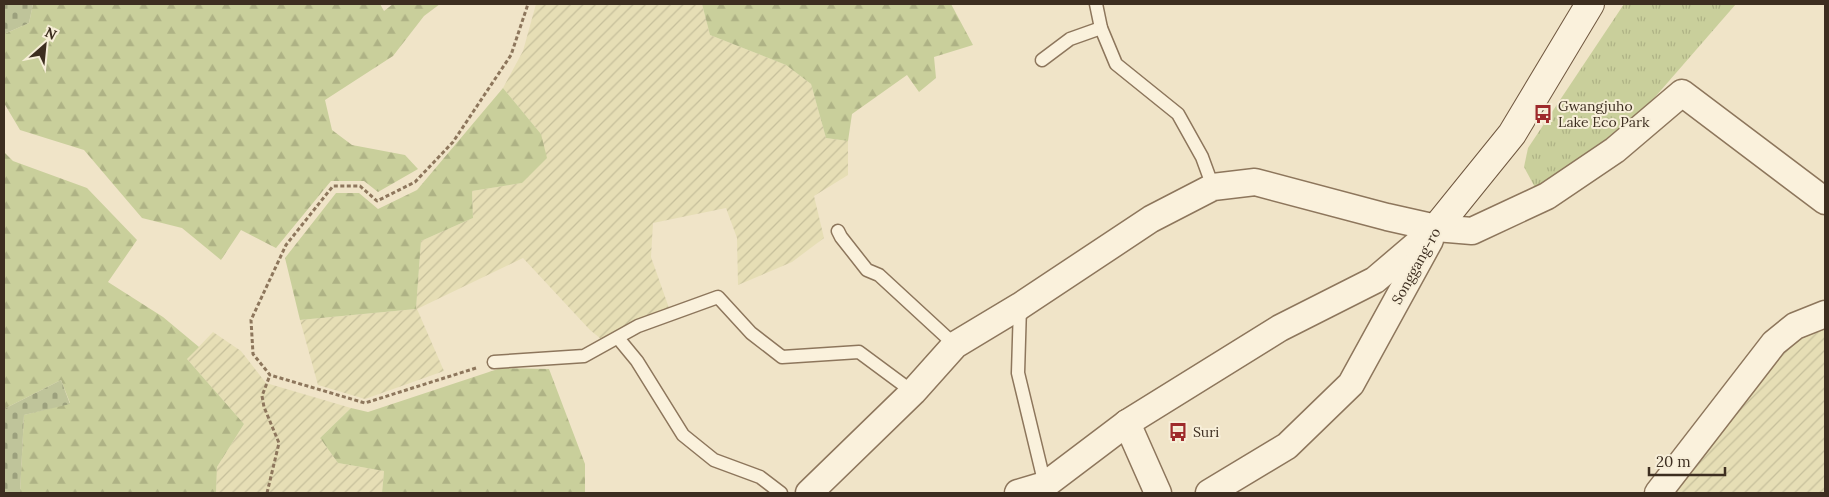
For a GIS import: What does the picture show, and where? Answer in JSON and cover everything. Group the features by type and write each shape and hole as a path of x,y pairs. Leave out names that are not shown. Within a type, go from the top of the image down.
{"main road":[{"name":"Songgang-ro","path":"1436,228 1512,134 1590,4"}],"street":[{"path":"809,493 913,392 955,345 1020,306 1152,219 1213,187 1255,182 1315,199 1436,228 1472,231 1547,196 1614,150 1682,93 1825,201"},
{"path":"1018,493 1045,485 1127,423 1280,328 1375,280 1436,228"},
{"name":"Songgang-ro","path":"1209,493 1287,446 1351,384 1436,228"},
{"path":"1658,493 1774,343 1796,326 1825,314"},
{"path":"1127,423 1158,493"}],"lane":[{"path":"1096,4 1101,28 1116,64 1178,114 1202,157 1213,187"},
{"path":"1042,60 1070,39 1101,28"},
{"path":"838,230 841,237 867,270 879,275 955,345"},
{"path":"494,362 584,356 638,326 718,297 751,333 782,357 859,352 913,392"},
{"path":"1020,306 1018,373 1045,485"},
{"path":"618,338 637,362 683,435 714,460 760,477 781,493"}],"path":[{"path":"494,362 365,403 270,375 253,354 251,320 286,245 332,186 360,186 377,201 414,182 453,142 511,55 528,4"},
{"path":"266,493 279,443 264,407 262,396 270,375"}],"shaded area":[{"path":"536,4 702,4 710,35 786,65 811,84 826,138 848,141 848,175 814,196 824,238 792,262 738,285 737,238 726,208 653,223 651,257 669,308 601,339 590,330 523,258 417,309 444,371 365,399 318,385 300,320 416,309 421,241 473,218 472,191 522,183 541,134 503,88 523,51"},
{"path":"1825,321 1825,493 1673,493 1784,344"},
{"path":"213,332 241,351 266,383 351,408 320,438 338,463 384,471 382,493 216,493 217,467 244,424 187,359"}],"green space":[{"path":"4,4 33,4 29,23 4,34"},
{"path":"33,4 380,4 384,11 393,4 440,4 424,16 393,56 325,100 332,130 352,145 405,155 418,169 378,192 364,181 331,181 276,248 241,230 221,260 182,228 142,218 84,150 20,130 4,103 4,34 29,23"},
{"path":"702,4 951,4 973,45 934,57 936,78 919,92 907,75 852,114 848,141 826,138 811,84 786,65 710,35"},
{"path":"1624,4 1736,4 1642,112 1538,193 1524,167 1528,148"},
{"path":"503,88 541,134 547,158 522,183 472,191 473,218 421,241 416,309 300,320 285,258 336,193 359,193 378,209 417,190"},
{"path":"4,152 13,161 87,188 137,240 108,282 163,317 199,347 187,359 244,424 217,467 216,493 20,493 24,415 70,403 61,380 4,409"},
{"path":"501,368 549,369 585,464 585,493 382,493 384,471 338,463 320,438 351,408 368,412"},
{"path":"61,380 70,404 24,415 20,493 4,493 4,409"}],"place":[{"name":"Gwangjuho Lake Eco Park","path":"1543,114"},
{"name":"Suri","path":"1178,432"}]}
